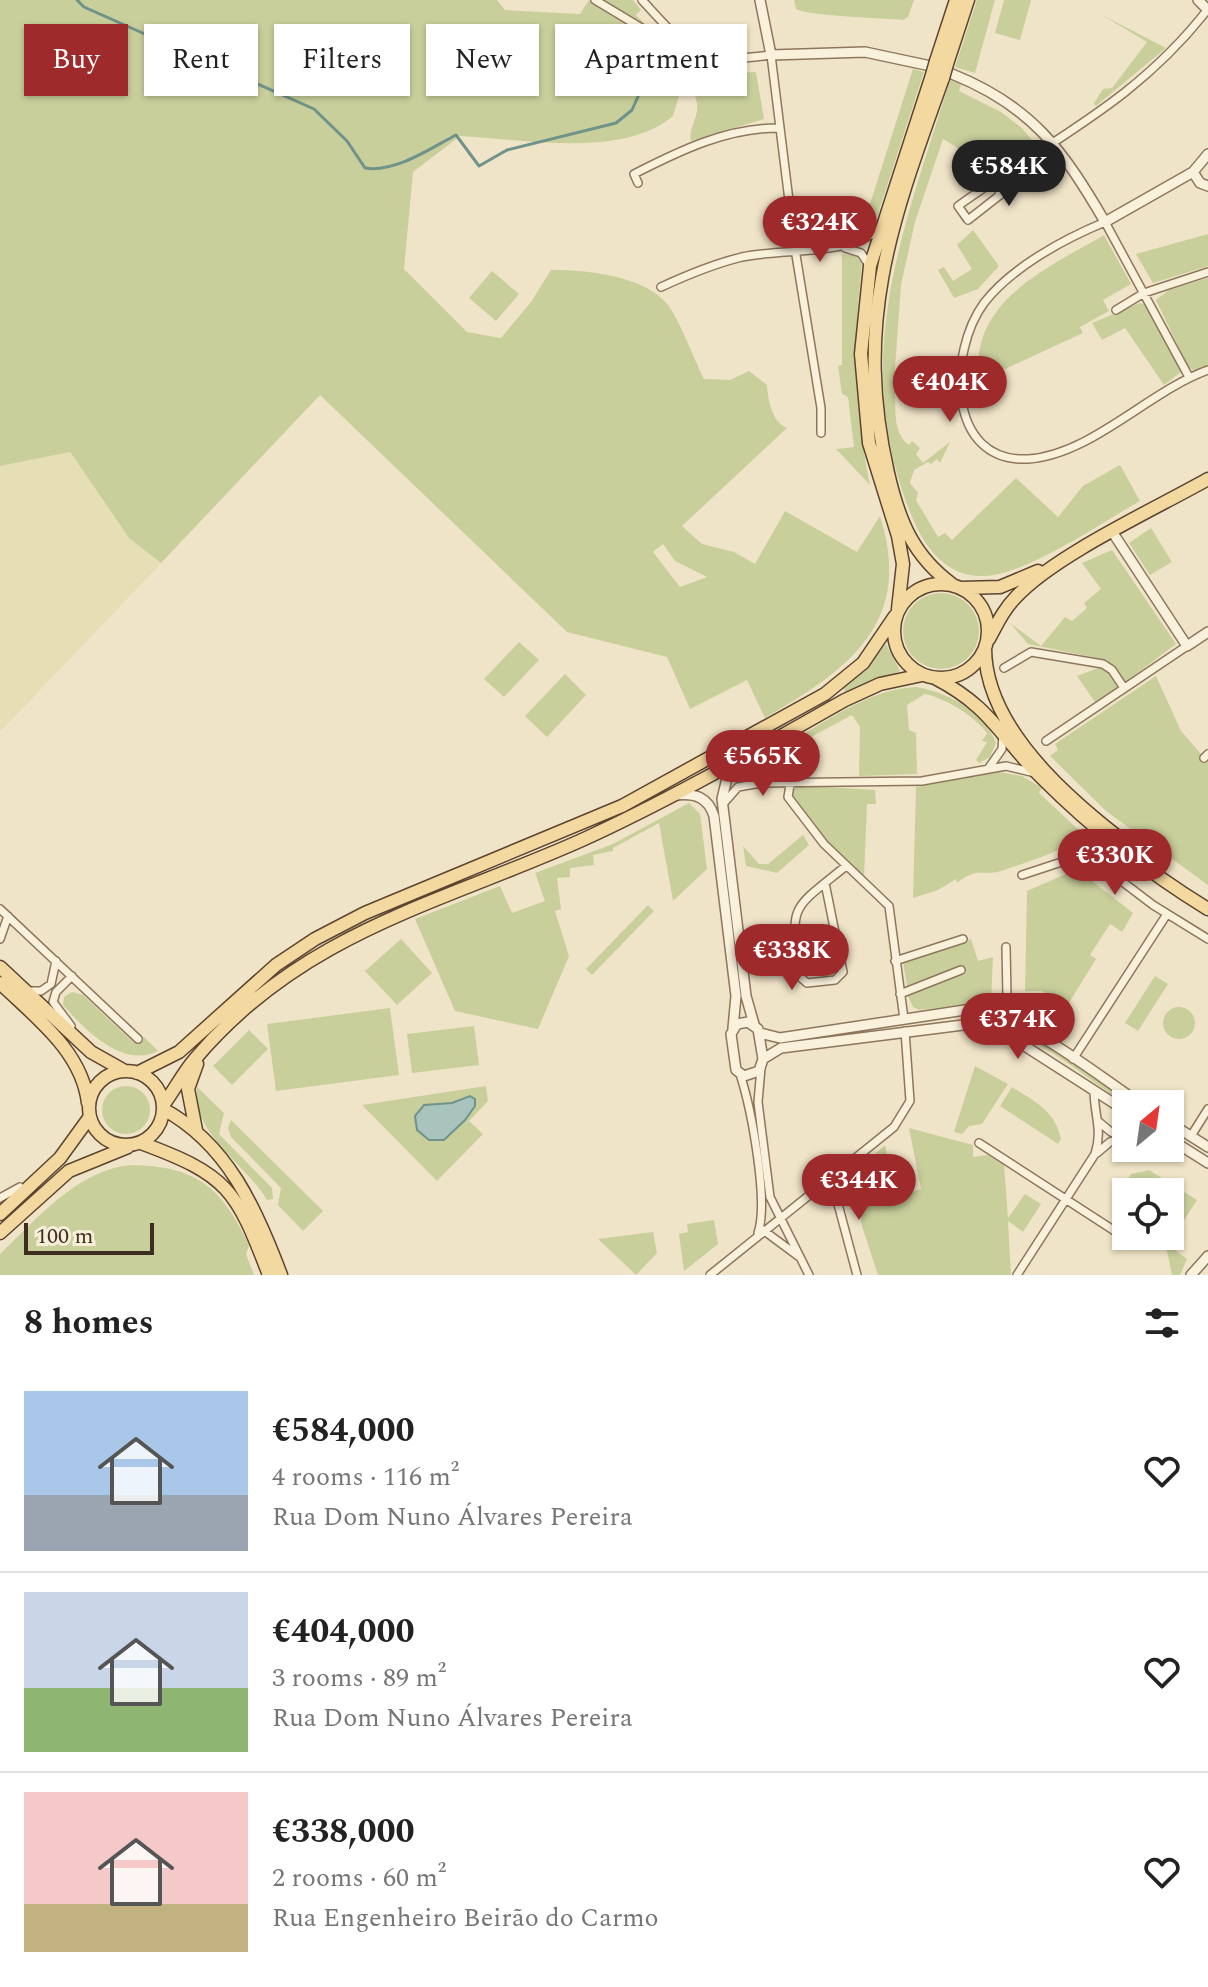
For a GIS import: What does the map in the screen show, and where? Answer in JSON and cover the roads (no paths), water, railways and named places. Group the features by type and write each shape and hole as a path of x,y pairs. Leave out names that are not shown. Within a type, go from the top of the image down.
{"main road":[{"path":"956,0 884,259 872,354 879,433 908,534 918,555 980,604 986,618 986,669 995,702 1029,750 1101,823 1208,900"},
{"path":"968,0 939,69 870,266 861,354 863,393 873,459 901,552 895,644 902,659 974,700 1037,773 1123,851 1208,909"},
{"path":"0,1214 45,1172 89,1111 97,1084 115,1072 132,1072 179,1052 276,965 315,939 365,913 622,806 825,694 863,663 915,591 928,585 957,587 1015,583 1073,556 1208,479"},
{"path":"0,1233 69,1171 135,1145 159,1127 164,1106 200,1053 286,977 343,939 537,860 673,796 880,684 928,676 956,676 968,670 1016,597 1073,556"},
{"path":"0,967 64,1047 80,1074 89,1111 104,1139 135,1145 198,1165 221,1184 246,1218 269,1275"},
{"path":"0,983 46,1010 98,1058 155,1084 164,1106 196,1132 246,1191 281,1275"},
{"path":"196,1132 188,1089 200,1053"}],"street":[{"path":"595,0 635,24"},
{"path":"642,0 677,38 707,57 730,60 848,50 894,56 939,69 1008,103 1055,143 1105,222 1189,377"},
{"path":"760,0 771,55 795,249 821,408 821,433"},
{"path":"996,182 1000,195 968,220 958,206 1055,143 1155,70 1208,10 1198,0"},
{"path":"638,183 634,174 670,155 743,130 780,128"},
{"path":"1208,154 1193,172 1024,266 984,304 971,329 963,365 963,411 969,430 983,447 1018,459 1045,456 1089,438 1189,377 1208,370"},
{"path":"1193,172 1200,183 1208,186"},
{"path":"661,287 713,265 795,249 843,247 868,238 882,227"},
{"path":"843,247 861,253 870,266"},
{"path":"1116,310 1144,293 1208,272"},
{"path":"1113,533 1187,646"},
{"path":"1046,741 1208,632"},
{"path":"1004,668 1031,652 1103,664 1112,670 1124,688"},
{"path":"986,771 1002,749 1002,732"},
{"path":"747,755 727,778 723,805 746,996 757,1028 762,1063 758,1102 770,1197 809,1275"},
{"path":"723,805 732,791 741,786 797,782 922,781 1006,766 1037,773"},
{"path":"797,782 790,785 790,802 846,866 889,906 904,1019"},
{"path":"673,796 696,795 709,804 714,816 736,996 734,1063 749,1103 761,1198 760,1232"},
{"path":"1022,875 1084,853 1167,914 1208,939"},
{"path":"825,883 843,972 835,980 807,983 799,976 794,915 802,902 825,883 846,866"},
{"path":"0,909 138,1039"},
{"path":"1073,1059 1167,914"},
{"path":"0,939 8,916"},
{"path":"895,961 963,939"},
{"path":"1003,1015 1007,996 1006,947"},
{"path":"3,998 47,987 56,961"},
{"path":"900,994 961,970"},
{"path":"0,974 34,1006 46,1010"},
{"path":"72,976 56,992 53,1002 80,1041"},
{"path":"733,1028 742,1022 780,1038 965,1010 1003,1015 1120,1090"},
{"path":"740,1074 750,1076 781,1048 964,1023 990,1025 1112,1102"},
{"path":"710,1275 760,1232 885,1136 903,1115 910,1101 905,1031"},
{"path":"1017,1274 1095,1154 1101,1133 1094,1109 1094,1090"},
{"path":"1094,1109 1105,1128 1112,1131"},
{"path":"1191,1136 1208,1109"},
{"path":"1184,1132 1208,1147"},
{"path":"1095,1154 1112,1142"},
{"path":"979,1143 1112,1229"},
{"path":"1184,1148 1208,1163"},
{"path":"0,1198 17,1190 35,1173 45,1172"},
{"path":"831,1178 857,1275"},
{"path":"760,1232 782,1241 802,1260"},
{"path":"1191,1275 1208,1256"}],"water":[{"path":"470,1096 475,1099 475,1106 444,1140 429,1140 417,1130 415,1116 424,1105 452,1103"}],"waterway":[{"path":"77,0 84,7 314,109 347,141 365,168 376,169 400,163 456,135 479,166 507,150 616,123 632,110 638,96"}]}
